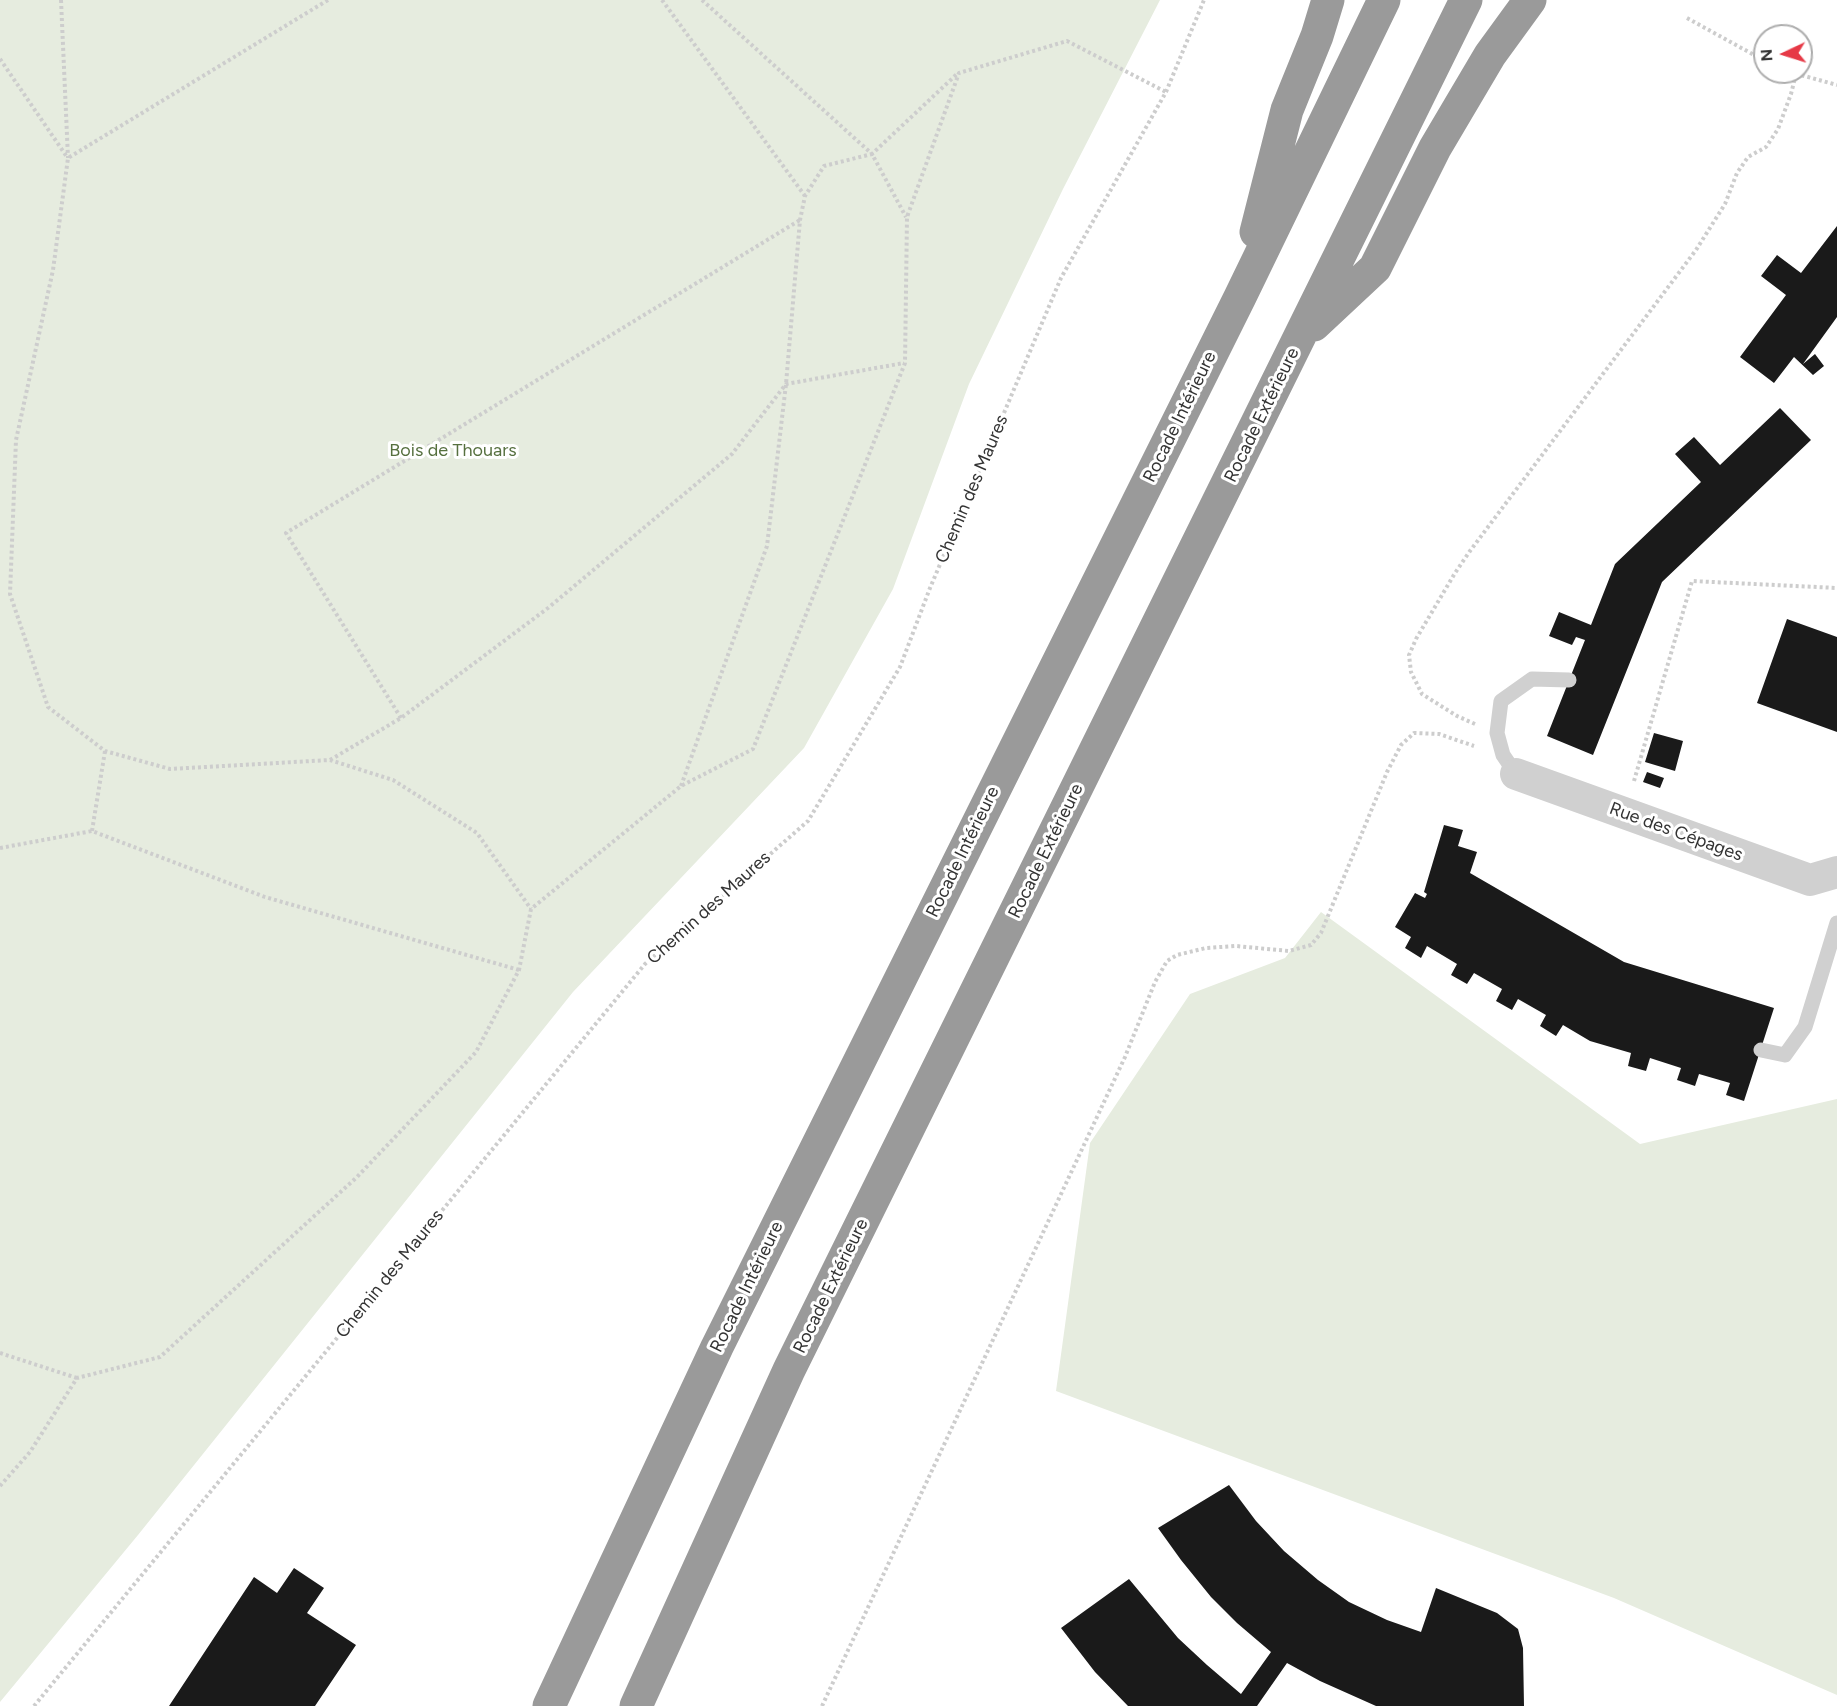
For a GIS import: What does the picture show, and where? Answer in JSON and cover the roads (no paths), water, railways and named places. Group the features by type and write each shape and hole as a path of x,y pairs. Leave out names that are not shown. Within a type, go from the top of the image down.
{"highway":[{"path":"1239,297 1287,110 1317,36 1328,0"},
{"name":"Rocade Intérieure","path":"549,1706 717,1347 1239,297 1384,0"},
{"name":"Rocade Extérieure","path":"636,1706 789,1370 1466,0"},
{"path":"1300,339 1375,268 1435,148 1490,55 1530,0"}],"street":[{"name":"Rue des Cépages","path":"1509,765 1624,813 1810,880 1837,872"}],"lane":[{"path":"1509,765 1497,733 1502,701 1532,679 1569,680"},
{"path":"1761,1050 1785,1055 1805,1027 1837,923"}],"park label":[{"name":"Bois de Thouars","path":"453,451"}]}
